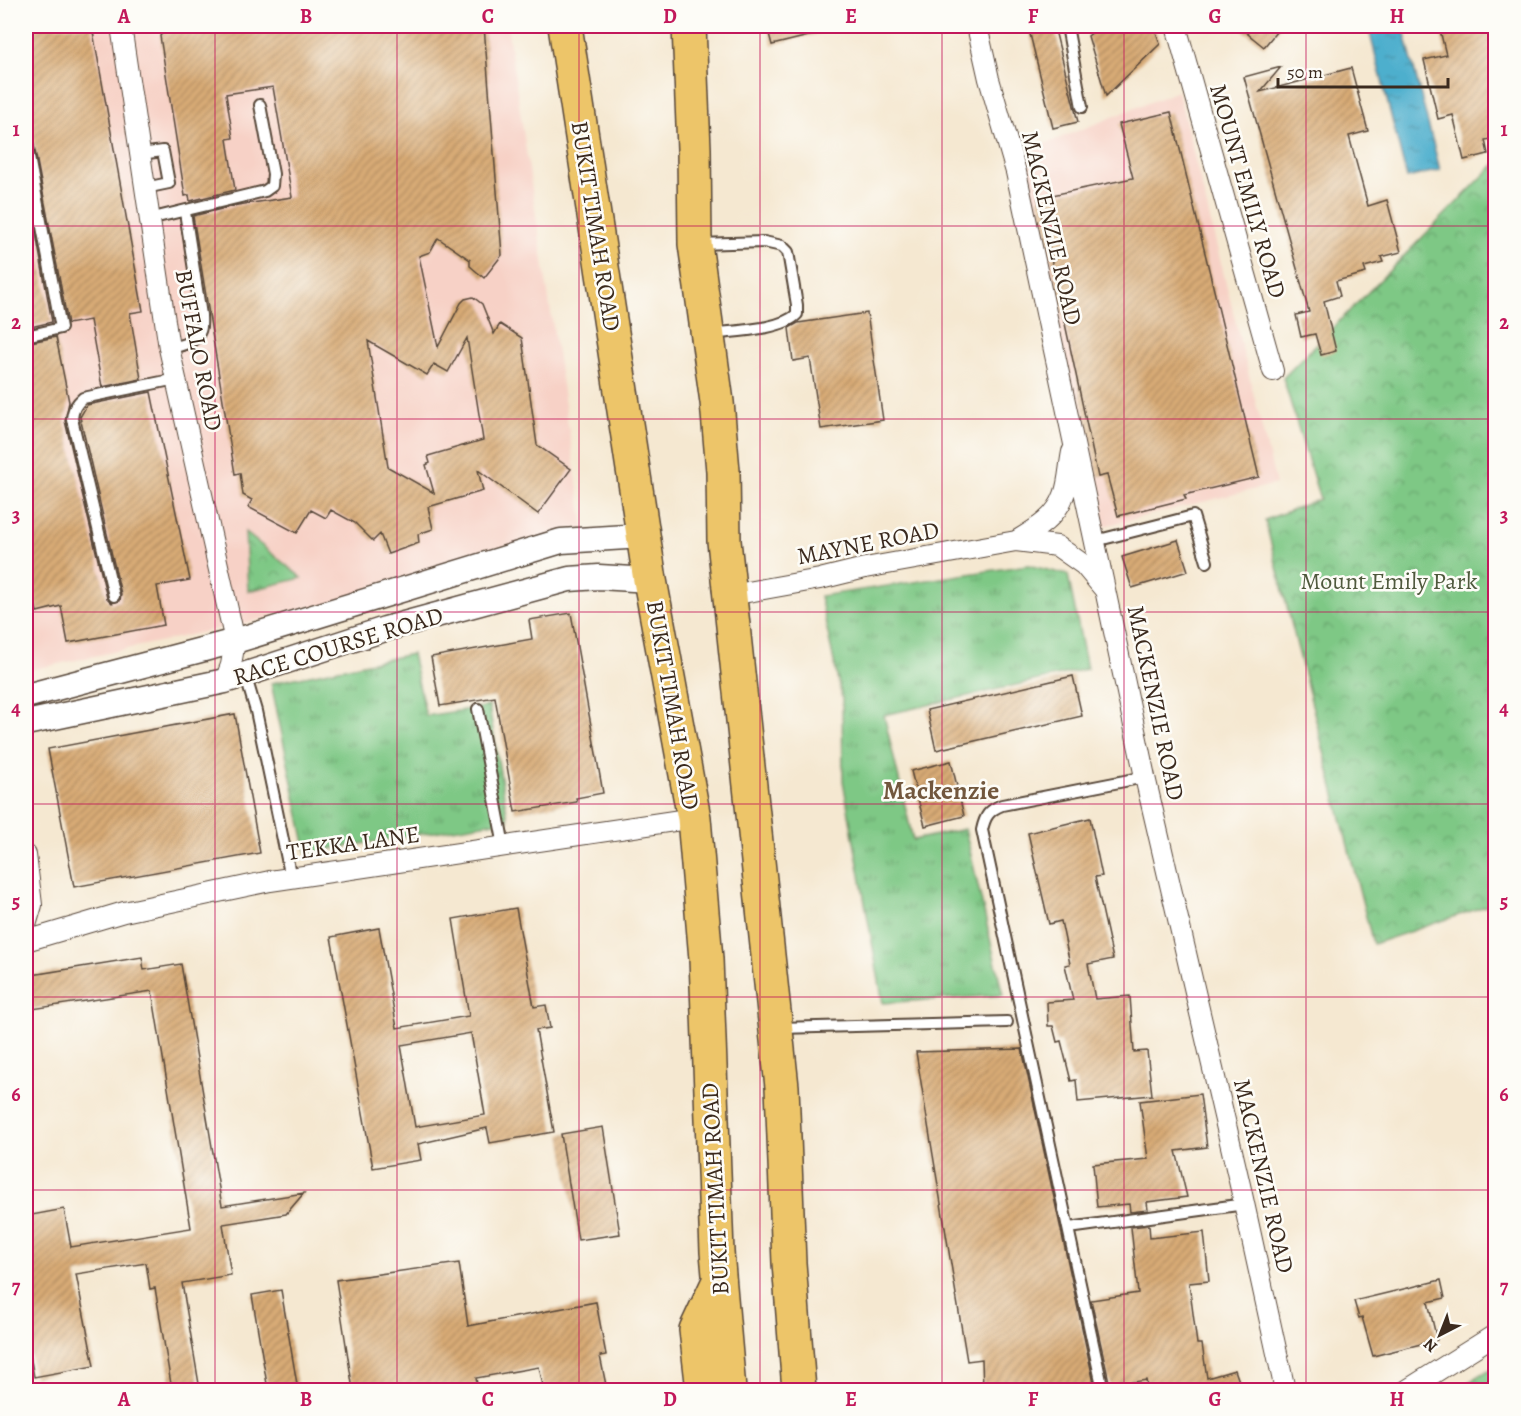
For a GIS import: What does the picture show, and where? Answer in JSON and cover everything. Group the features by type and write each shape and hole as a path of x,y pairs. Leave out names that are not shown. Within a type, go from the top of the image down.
{"highway":[{"name":"BUKIT TIMAH ROAD","path":"565,26 650,580 693,818 706,959 711,1139 729,1390"},
{"path":"689,26 695,244 723,471 724,540 782,1088 789,1263 799,1390"},
{"path":"703,1390 696,1330 720,1281"}],"street":[{"name":"BUFFALO ROAD","path":"121,26 170,348 235,641 231,665 235,677"},
{"name":"MACKENZIE ROAD","path":"977,26 989,79 1016,172 1145,777 1245,1204 1285,1390"},
{"name":"MOUNT EMILY ROAD","path":"1176,26 1273,371"},
{"name":"MAYNE ROAD","path":"1016,541 1053,516 1064,495 1074,446"},
{"name":"RACE COURSE ROAD","path":"26,696 235,641 561,541 643,536"},
{"name":"MAYNE ROAD","path":"731,595 1016,541 1057,546 1084,565 1104,589"},
{"name":"RACE COURSE ROAD","path":"30,718 235,677 385,629 569,579 599,576 650,580"},
{"path":"433,580 442,613"},
{"name":"TEKKA LANE","path":"26,941 124,912 291,878 693,818"},
{"path":"26,855 32,904 26,925"},
{"path":"1407,1390 1496,1334"}],"lane":[{"path":"1070,27 1083,107"},
{"path":"149,219 265,192 272,186 273,174 261,105"},
{"path":"26,141 61,328 26,336"},
{"path":"170,348 183,346 201,331 201,315 184,212"},
{"path":"695,244 764,242 782,246 788,252 797,305 797,314 787,321 708,335"},
{"path":"114,596 72,412 83,398 176,379"},
{"path":"1095,541 1193,516 1207,562"},
{"path":"235,677 256,711 291,878"},
{"path":"478,709 504,846"},
{"path":"1103,1390 982,830 984,818 988,813 1002,805 1145,777"},
{"path":"776,1028 1007,1022"},
{"path":"1069,1228 1245,1204"}],"shaded area":[{"path":"26,26 507,26 587,548 26,671"},
{"path":"1178,91 1276,484 1100,527 1020,154"}],"green space":[{"name":"Mount Emily Park","path":"1495,164 1495,903 1373,944 1265,520 1320,499 1283,378"},
{"path":"245,532 302,578 248,591"},
{"path":"1028,565 1068,575 1087,669 884,715 913,840 965,829 1003,995 883,1003 843,781 842,699 820,596"},
{"path":"412,654 426,716 489,706 508,820 307,853 271,683"},
{"path":"1495,1366 1495,1390 1456,1390"}],"water":[{"path":"1368,26 1403,26 1440,170 1407,178"}],"building":[{"path":"26,26 92,26 143,311 130,313 141,379 102,387 90,320 68,324 33,140 26,134 26,126 33,125 26,80"},
{"path":"167,26 484,26 502,255 484,278 470,266 470,260 438,238 430,252 419,256 438,347 461,303 473,297 482,304 494,334 500,324 522,338 537,445 571,469 538,514 478,470 483,491 428,507 433,529 418,534 419,543 388,554 380,534 373,541 355,523 331,510 326,518 311,510 297,533 248,507 252,500 243,495 240,473 235,474 193,216 238,205 292,197 273,87 226,94 233,138 227,139 235,190 190,201 189,195 185,196 160,36","holes":["467,338 483,440 428,456 430,463 426,465 434,493 388,467 368,341 427,375 434,364 448,372"]},
{"path":"767,26 825,26 825,32 772,45"},
{"path":"1028,26 1054,26 1078,122 1053,128"},
{"path":"1100,26 1154,26 1160,44 1106,96 1088,36"},
{"path":"1238,26 1281,26 1264,47"},
{"path":"1439,26 1496,26 1496,138 1485,140 1488,154 1464,160 1453,115 1438,119 1424,60 1446,55"},
{"path":"1281,67 1260,92 1351,68 1368,131 1349,136 1368,206 1387,200 1401,252 1381,257 1383,262 1364,267 1366,273 1336,281 1340,296 1324,301 1336,351 1321,355 1315,334 1301,337 1296,315 1309,312 1244,77"},
{"path":"1171,112 1259,477 1184,495 1186,499 1118,516 1107,475 1098,477 1038,198 1133,178 1119,124"},
{"path":"26,179 52,322 26,328"},
{"path":"867,313 883,420 821,429 810,358 793,361 789,328 798,323"},
{"path":"56,337 69,402 65,421 107,598 112,603 120,601 121,594 80,417 87,405 151,392 190,580 157,586 164,625 68,643 61,606 37,612 26,566 26,343"},
{"path":"1178,540 1188,571 1132,588 1122,557"},
{"path":"571,613 603,793 576,798 577,802 515,812 495,697 440,706 431,657 532,639 529,620"},
{"path":"1073,676 1082,716 936,750 927,710"},
{"path":"235,714 260,853 74,887 48,749"},
{"path":"951,761 964,816 925,826 911,771"},
{"path":"1090,818 1102,876 1095,877 1113,959 1088,964 1095,999 1130,996 1134,1052 1147,1051 1152,1095 1078,1102 1076,1080 1071,1081 1061,1041 1057,1042 1053,1026 1048,1026 1047,1002 1073,1000 1065,965 1070,964 1061,921 1049,924 1028,833"},
{"path":"516,908 534,1007 546,1005 550,1028 536,1030 554,1132 490,1143 487,1128 418,1144 421,1160 373,1168 331,937 379,928 397,1028 469,1016 453,919","holes":["471,1033 485,1115 415,1127 401,1045"]},
{"path":"142,957 144,970 181,964 222,1206 304,1193 286,1214 223,1224 231,1275 182,1283 200,1390 172,1390 155,1288 150,1289 146,1263 76,1274 94,1366 34,1377 26,1333 26,1216 64,1209 71,1247 191,1228 152,991 26,1010 26,976"},
{"path":"1022,1049 1095,1388 1091,1390 983,1390 982,1359 967,1361 916,1052"},
{"path":"1200,1094 1207,1147 1176,1151 1187,1197 1147,1202 1148,1210 1130,1212 1129,1204 1097,1207 1093,1164 1148,1159 1140,1101"},
{"path":"603,1127 620,1234 578,1240 561,1134"},
{"path":"1149,1225 1150,1238 1204,1232 1209,1281 1189,1283 1197,1344 1202,1344 1207,1378 1235,1370 1242,1390 1148,1390 1146,1380 1110,1386 1091,1300 1138,1293 1131,1227"},
{"path":"459,1263 468,1326 596,1302 606,1355 600,1356 607,1390 544,1390 539,1367 476,1378 478,1390 353,1390 336,1280"},
{"path":"1441,1280 1445,1298 1428,1302 1437,1340 1373,1356 1362,1317 1359,1318 1354,1301"},
{"path":"281,1290 298,1390 268,1390 252,1295"}],"district":[{"name":"Mackenzie","path":"941,790"}]}
